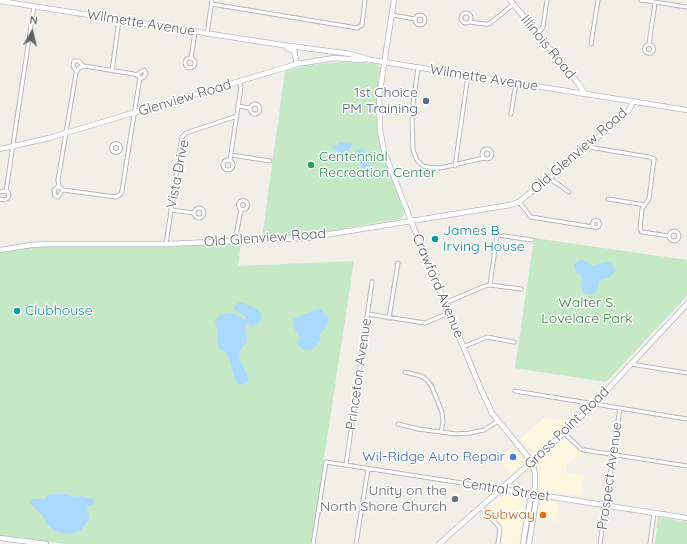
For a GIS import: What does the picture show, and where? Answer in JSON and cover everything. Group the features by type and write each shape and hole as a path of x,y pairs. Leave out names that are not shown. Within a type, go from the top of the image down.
{"main road":[{"name":"Crawford Avenue","path":"394,0 379,97 380,130 387,161 449,313 492,413 532,462"},
{"name":"Illinois Road","path":"510,0 578,83 585,94"},
{"name":"Wilmette Avenue","path":"0,1 207,34 352,54 371,60 418,68 687,110"},
{"path":"282,45 294,51 297,64"},
{"name":"Glenview Road","path":"0,149 67,133 297,64 334,58 371,60"},
{"name":"Old Glenview Road","path":"0,250 48,244 166,244 306,238 505,206 519,202 549,178 629,110 633,101"},
{"name":"Gross Point Road","path":"439,544 532,462 594,404 687,304"},
{"path":"529,544 536,500 534,495 535,474 532,462"},
{"name":"Central Street","path":"501,490 687,518"},
{"path":"523,544 530,501 534,495"},
{"path":"0,538 46,544"}],"street":[{"path":"207,34 212,0"},
{"path":"212,4 359,27 362,25 365,0"},
{"path":"538,33 543,27 547,0"},
{"path":"591,44 598,0"},
{"path":"640,0 687,7"},
{"path":"649,44 655,3"},
{"path":"470,22 489,24 514,4"},
{"path":"0,199 4,201 8,198 6,191 34,6"},
{"path":"392,15 415,19"},
{"path":"112,71 119,20"},
{"path":"191,58 195,32"},
{"path":"136,75 144,70 146,72 144,77 140,79 121,194 114,197 64,190 59,186 58,180 67,133 76,71 73,66 74,61 79,61 83,66 136,75 140,79"},
{"path":"76,71 83,66"},
{"path":"418,68 413,104 414,150 415,156 420,163 428,167 440,168 455,166 484,158"},
{"path":"455,166 468,75"},
{"path":"230,160 241,88 239,81"},
{"path":"511,114 516,83"},
{"path":"238,106 250,108"},
{"name":"Vista Drive","path":"166,244 181,139 184,134 237,116"},
{"path":"588,146 649,157 654,160 649,199 642,211 640,227 641,231 669,236"},
{"path":"120,148 128,150"},
{"path":"231,155 270,161"},
{"path":"549,178 569,192"},
{"path":"59,186 54,190 55,196 58,197 64,190"},
{"path":"0,192 6,191"},
{"path":"608,199 645,205"},
{"path":"519,202 531,217 593,227"},
{"path":"235,241 241,209"},
{"path":"171,210 194,213"},
{"path":"490,285 497,235 532,240"},
{"path":"389,318 398,263"},
{"name":"Princeton Avenue","path":"346,465 372,282"},
{"path":"445,303 490,285 521,289"},
{"path":"368,314 425,323 449,313"},
{"path":"464,347 487,337 514,342"},
{"path":"631,364 687,373"},
{"path":"405,372 421,376 427,380 432,387 442,412 443,422 441,432"},
{"path":"515,391 687,419"},
{"name":"Prospect Avenue","path":"600,544 620,408"},
{"path":"398,424 418,429 456,434 484,430 498,421"},
{"path":"564,433 582,450 687,466"},
{"name":"Central Street","path":"313,544 326,462 501,490"},
{"path":"356,544 368,469"},
{"path":"481,507 500,528 498,544"},
{"path":"650,544 654,513"}],"shaded area":[{"path":"544,418 570,421 534,453 520,439"},
{"path":"567,436 582,452 567,465 566,473 585,476 581,496 540,490 540,462"},
{"path":"512,447 525,462 511,474 498,460"},
{"path":"505,495 526,498 519,544 500,544 502,527 484,508"},
{"path":"541,499 559,502 556,521 537,519"}],"green space":[{"path":"338,62 373,63 380,67 376,108 378,135 381,150 404,211 404,215 399,219 317,233 262,238 285,71 311,65"},
{"name":"Walter S. Lovelace Park","path":"534,238 687,260 687,296 606,382 515,368"},
{"path":"241,243 238,266 354,261 311,544 65,544 0,535 0,252 15,249 56,246 150,247"},
{"path":"658,517 687,522 687,544 655,544"}],"water":[{"path":"339,142 351,143 352,146 343,158 333,161 337,150 332,149 333,145 338,145"},
{"path":"363,148 372,171 365,174 355,151"},
{"path":"583,260 593,266 606,262 611,263 615,272 609,278 602,279 599,283 597,291 593,294 587,294 581,288 581,276 577,273 574,267 575,263"},
{"path":"240,302 257,309 262,315 261,320 255,325 252,326 248,324 245,326 247,341 240,351 239,357 249,380 247,383 240,385 235,381 229,358 217,344 218,332 215,321 218,316 229,313 237,315 243,319 246,318 246,316 234,310 236,305"},
{"path":"316,309 320,309 325,313 328,319 328,324 319,334 320,340 317,345 312,349 305,350 297,345 299,337 292,323 294,319"},
{"path":"50,494 64,494 76,497 82,496 95,500 94,504 87,507 89,519 81,530 66,534 55,531 48,525 43,516 30,502 32,499 44,499"}],"place":[{"name":"1st Choice PM Training","path":"426,101"},
{"name":"Centennial Recreation Center","path":"311,165"},
{"name":"James B. Irving House","path":"435,239"},
{"name":"Clubhouse","path":"17,311"},
{"name":"Wil-Ridge Auto Repair","path":"513,457"},
{"name":"Unity on the North Shore Church","path":"455,499"},
{"name":"Subway","path":"543,515"}]}
